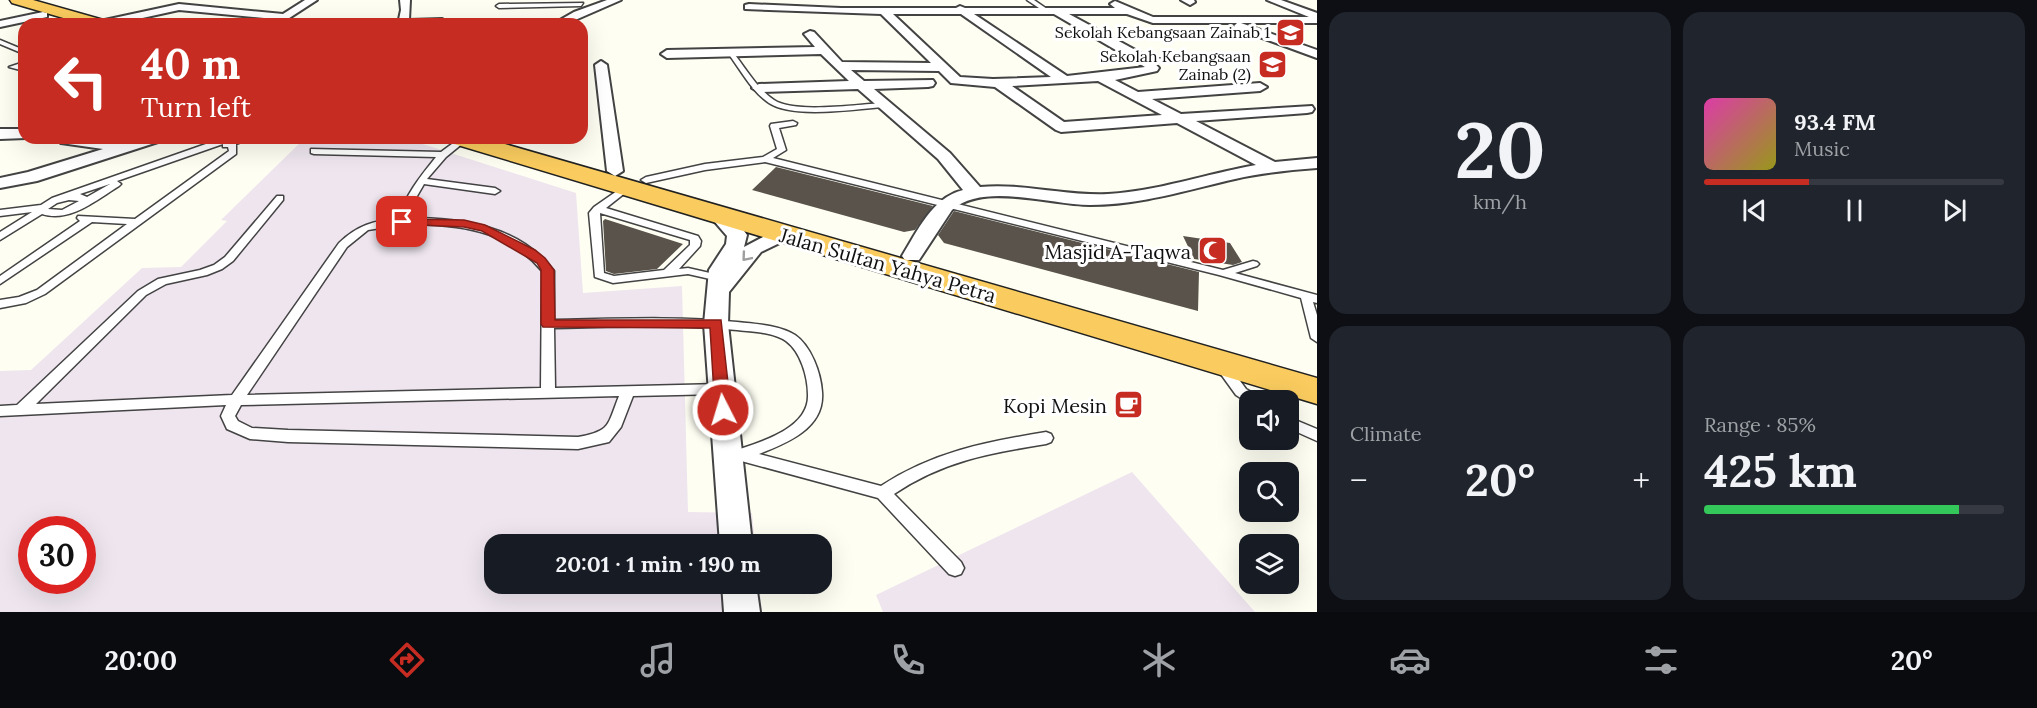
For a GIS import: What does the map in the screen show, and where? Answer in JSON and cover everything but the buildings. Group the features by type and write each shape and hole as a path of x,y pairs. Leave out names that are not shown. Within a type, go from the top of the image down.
{"highway":[{"path":"24,1 80,18"},
{"path":"0,2 53,18"},
{"name":"Jalan Sultan Yahya Petra","path":"455,144 629,179 717,214 1317,391"},
{"name":"Jalan Sultan Yahya Petra","path":"519,144 629,179 912,256 1317,371"}],"street":[{"path":"128,18 179,7 286,17 312,0"},
{"path":"403,18 405,0"},
{"path":"566,18 581,6 616,0"},
{"path":"831,0 841,11"},
{"path":"1108,0 1153,20 1225,21 1317,18"},
{"path":"1272,0 1317,18"},
{"path":"749,7 841,11 960,9 1129,11"},
{"path":"960,9 1063,79"},
{"path":"884,11 956,80 964,83 1000,84 1100,77 1148,71 1153,68 1146,61 1049,10"},
{"path":"29,18 43,15"},
{"path":"0,24 18,20"},
{"path":"1225,21 1317,54"},
{"path":"810,34 839,66 944,156 975,192"},
{"path":"1296,46 1317,45"},
{"path":"667,54 823,50"},
{"path":"601,65 629,179"},
{"path":"839,66 942,67"},
{"path":"1100,77 1272,166"},
{"path":"759,88 928,83"},
{"path":"1000,84 1061,127 1307,109"},
{"path":"1135,96 1260,87"},
{"path":"0,134 18,134"},
{"path":"99,144 124,148"},
{"path":"0,183 24,179 137,144"},
{"path":"912,256 947,202 975,192 1066,200 1114,199 1170,190 1272,166 1317,163"},
{"path":"717,214 731,227 737,239 721,265 716,324 721,389 734,454 736,534"},
{"path":"719,284 754,248 783,234"},
{"path":"740,594 742,612"}],"lane":[{"path":"1030,0 1049,10"},
{"path":"499,6 581,6"},
{"path":"0,42 18,50"},
{"path":"730,52 772,102 788,108 884,105"},
{"path":"1146,61 1176,60"},
{"path":"719,284 691,271 613,280 599,275 593,217 597,209 629,179 765,159 782,150 774,126 793,123"},
{"path":"0,237 55,200 222,144"},
{"path":"0,213 42,209 50,214 76,208 113,184 223,144"},
{"path":"0,304 22,300 41,292 233,152 232,144"},
{"path":"314,151 455,144"},
{"path":"402,222 408,203 422,181 455,144"},
{"path":"765,159 947,202 1312,297 1317,338"},
{"path":"422,181 495,191"},
{"path":"55,200 79,197 85,200 76,208"},
{"path":"21,410 142,293 162,281 210,270 229,259 280,198"},
{"path":"76,208 78,216 89,219 137,222"},
{"path":"597,209 694,238 697,244 668,273"},
{"path":"0,280 89,219"},
{"path":"548,391 548,270 541,261 485,228 464,224 402,222 366,227 353,234 343,245 236,400 228,416 232,425 250,433 288,436 578,442 604,438 614,427 628,390"},
{"path":"1222,273 1253,264"},
{"path":"548,324 716,324 767,330 788,337 804,354 816,392 814,410 803,426 734,454"},
{"path":"1220,363 1240,390"},
{"path":"0,411 236,400 548,391 721,389"},
{"path":"1299,427 1317,435"},
{"path":"883,493 922,468 951,457 1046,438"},
{"path":"734,454 883,493 955,568"}],"shaded area":[{"path":"299,144 423,144 576,193 583,293 682,286 688,512 752,513 754,534 484,534 484,594 760,594 762,612 0,612 0,371 31,370 142,268 181,267 227,221 221,220"},
{"path":"1132,472 1255,612 883,612 876,595"}],"place":[{"name":"Sekolah Kebangsaan Zainab 1","path":"1291,32"},
{"name":"Sekolah Kebangsaan Zainab (2)","path":"1272,65"},
{"name":"Masjid A-Taqwa","path":"1212,251"},
{"name":"Kopi Mesin","path":"1128,405"}],"route":[{"path":"402,222 439,222 485,228 530,253 548,270 548,324 656,322 716,324 723,410"}]}
